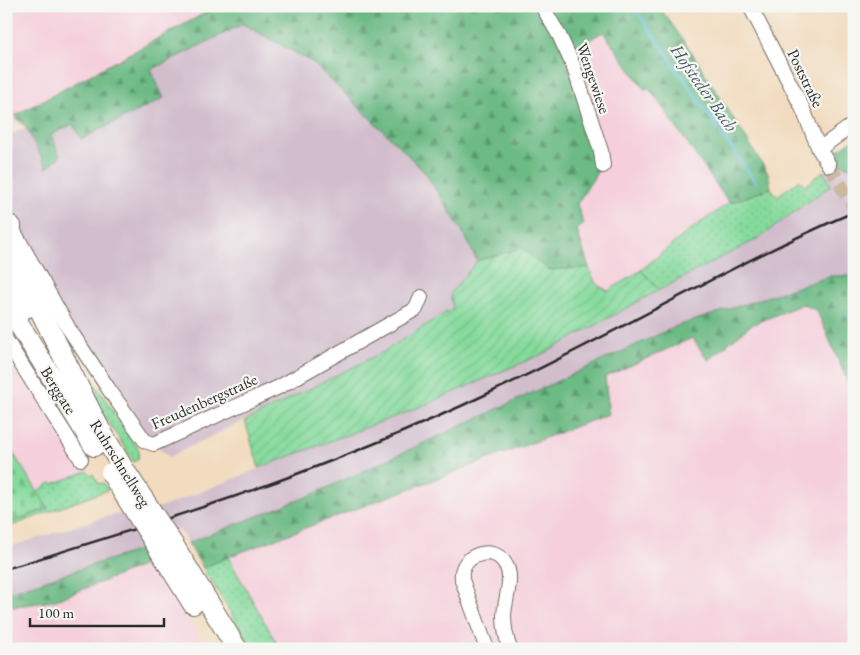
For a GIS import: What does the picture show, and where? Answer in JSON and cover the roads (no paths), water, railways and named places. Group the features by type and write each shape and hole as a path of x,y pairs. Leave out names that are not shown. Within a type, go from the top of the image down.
{"highway":[{"path":"9,222 6,237 7,244 99,428"},
{"name":"Ruhrschnellweg","path":"6,275 99,428 117,470"},
{"name":"Ruhrschnellweg","path":"6,303 167,549 237,649"},
{"name":"Ruhrschnellweg","path":"167,549 221,649"}],"street":[{"name":"Wengewiese","path":"542,6 560,35 573,65 601,151 603,166"},
{"name":"Poststraße","path":"750,6 802,107 819,148 829,165"},
{"path":"819,148 854,124"},
{"name":"Freudenbergstraße","path":"9,222 74,336 145,440 154,444 279,387 416,309 421,297"},
{"name":"Berggate","path":"6,340 81,459"},
{"path":"487,649 462,580 462,572 463,567 474,557 488,553 500,556 504,561 509,576 504,617 505,632 510,649"}],"waterway":[{"name":"Hofsteder Bach","path":"633,6 756,183"},
{"name":"Hofsteder Bach","path":"849,316 854,329"}],"tunnel":[{"path":"829,165 854,208"}],"railway":[{"path":"6,569 236,496 396,435 535,371 762,255 854,212"}]}
